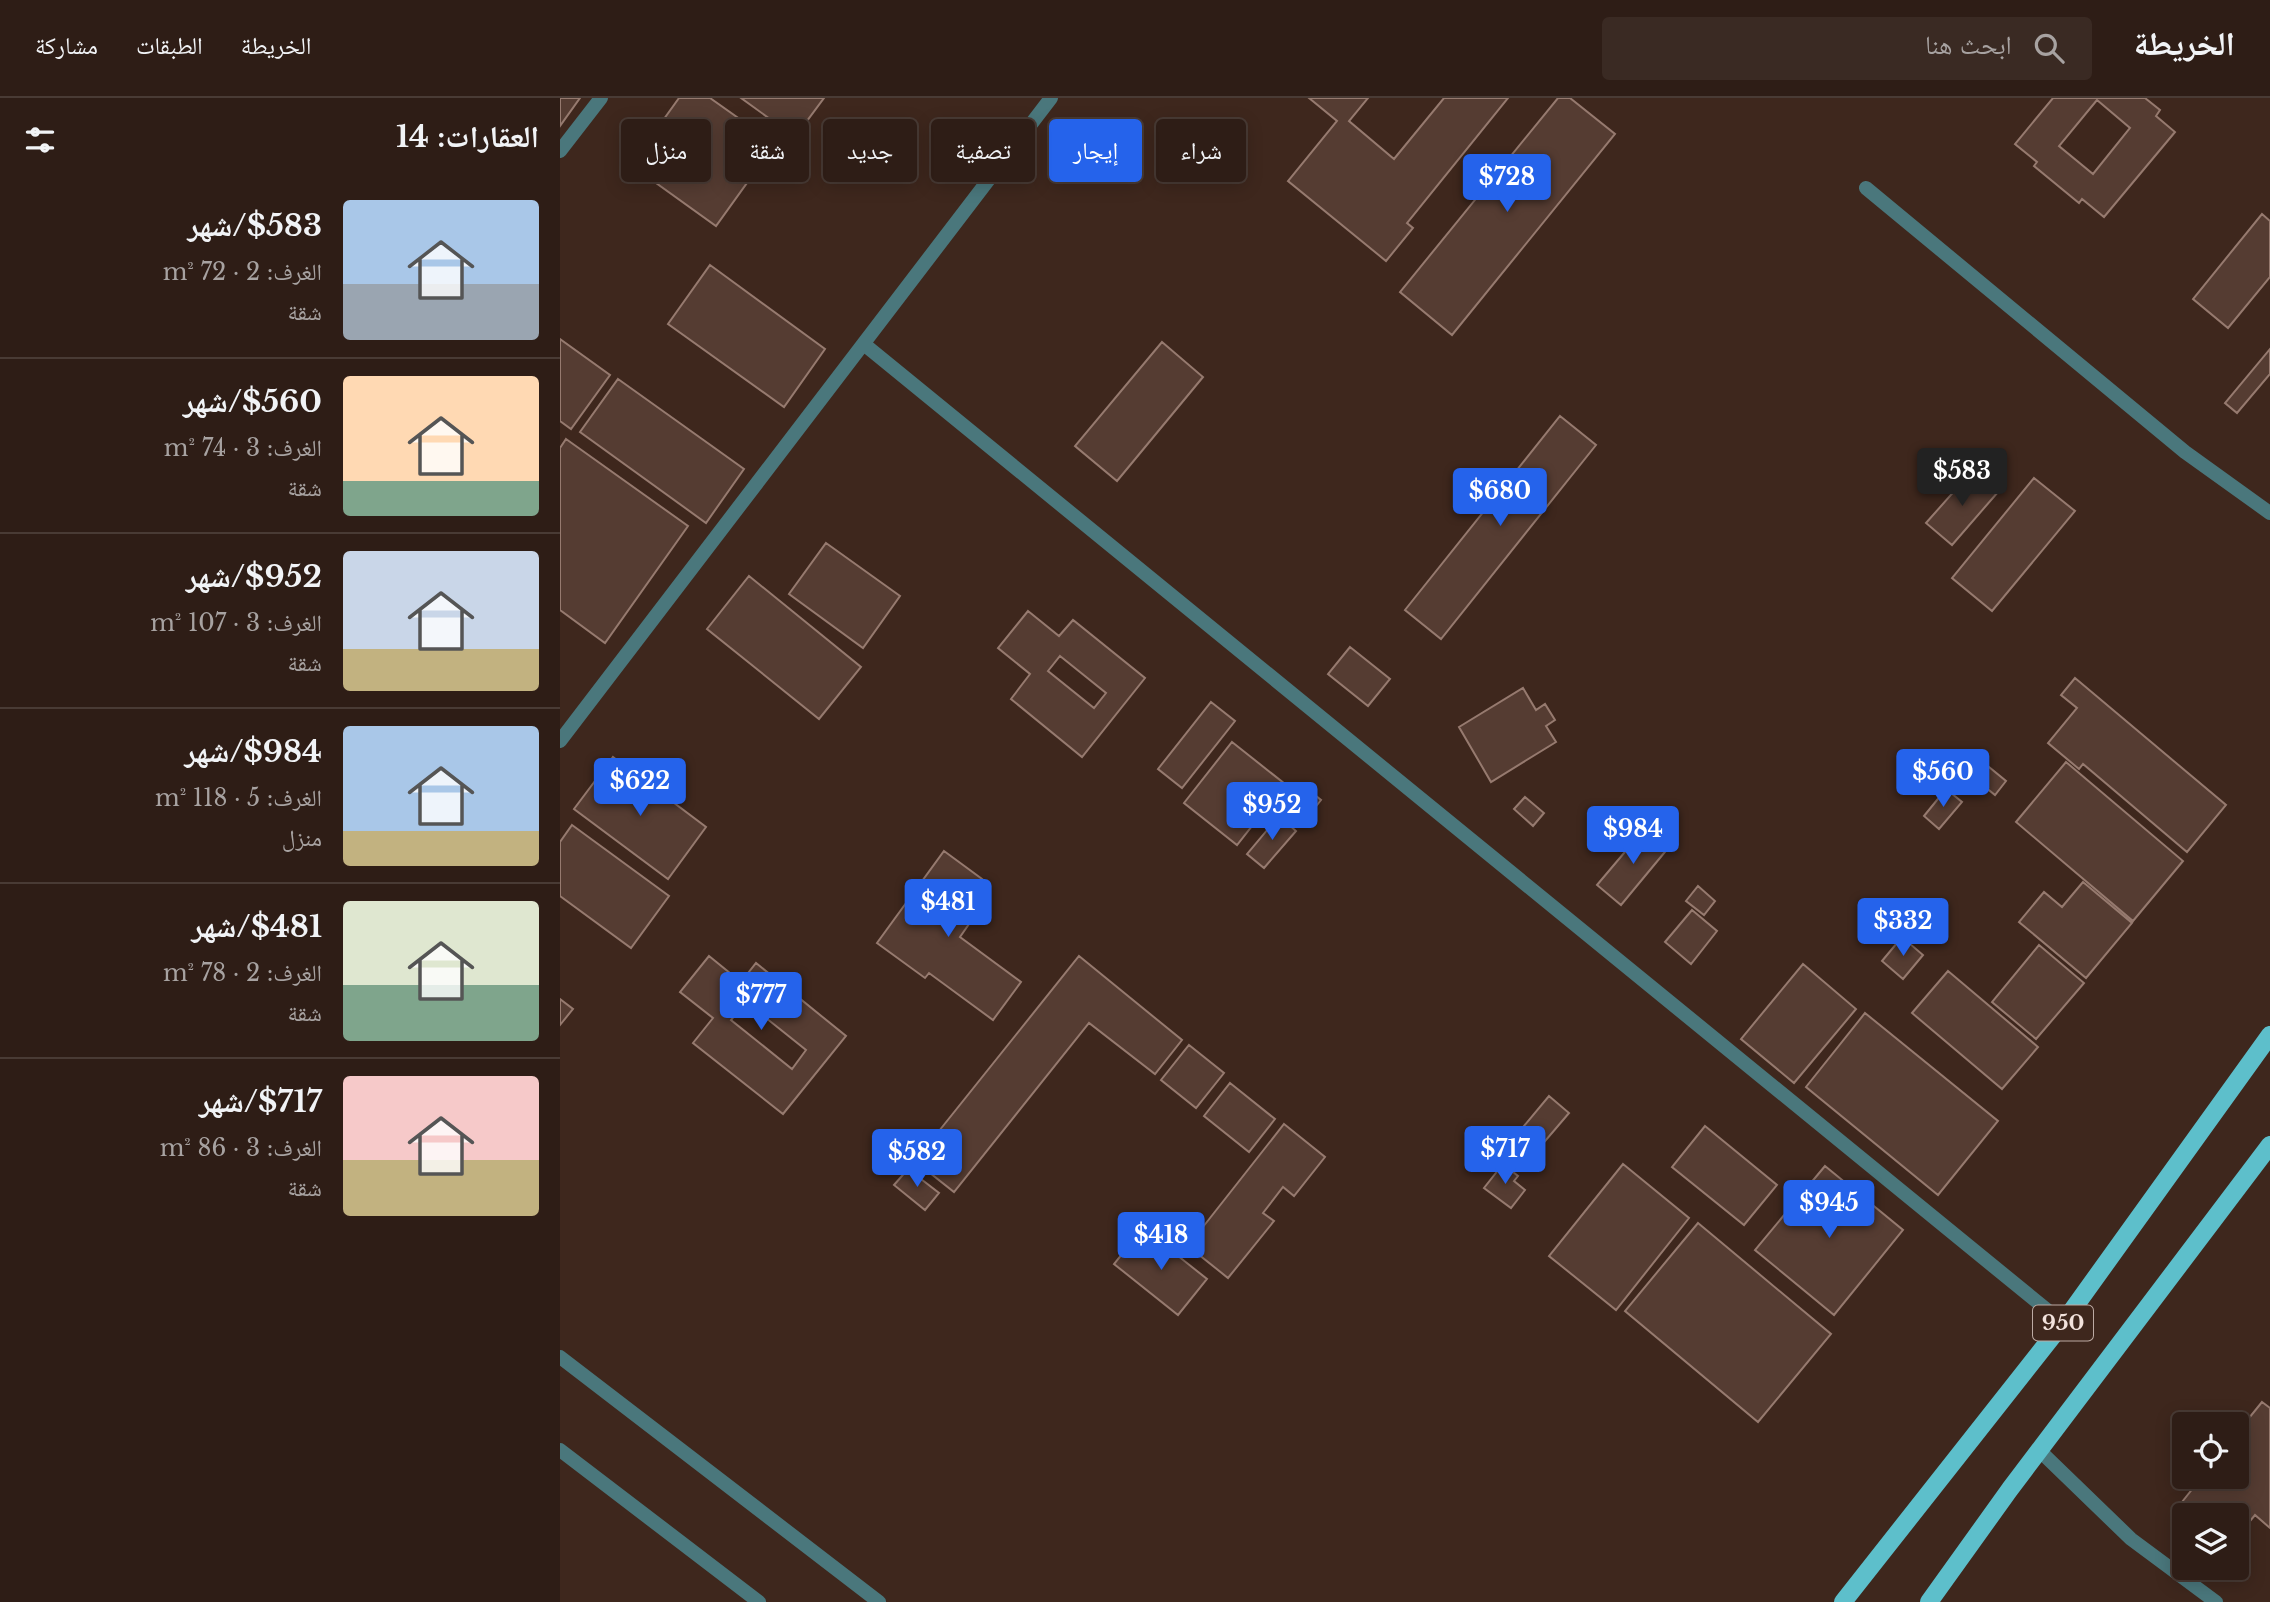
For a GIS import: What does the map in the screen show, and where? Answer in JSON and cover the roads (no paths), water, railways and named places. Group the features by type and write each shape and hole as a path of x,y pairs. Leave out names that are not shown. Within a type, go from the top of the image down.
{"main road":[{"name":"950","path":"1843,1602 2063,1324 2270,1035"},
{"name":"950","path":"1929,1602 2039,1451 2270,1145"}],"street":[{"path":"560,151 601,98"},
{"path":"560,741 1051,98"},
{"path":"1866,187 2185,452 2270,513"},
{"path":"865,345 2063,1324"},
{"path":"560,1357 879,1602"},
{"path":"560,1450 759,1602"},
{"path":"2039,1451 2131,1539 2216,1602"}]}
